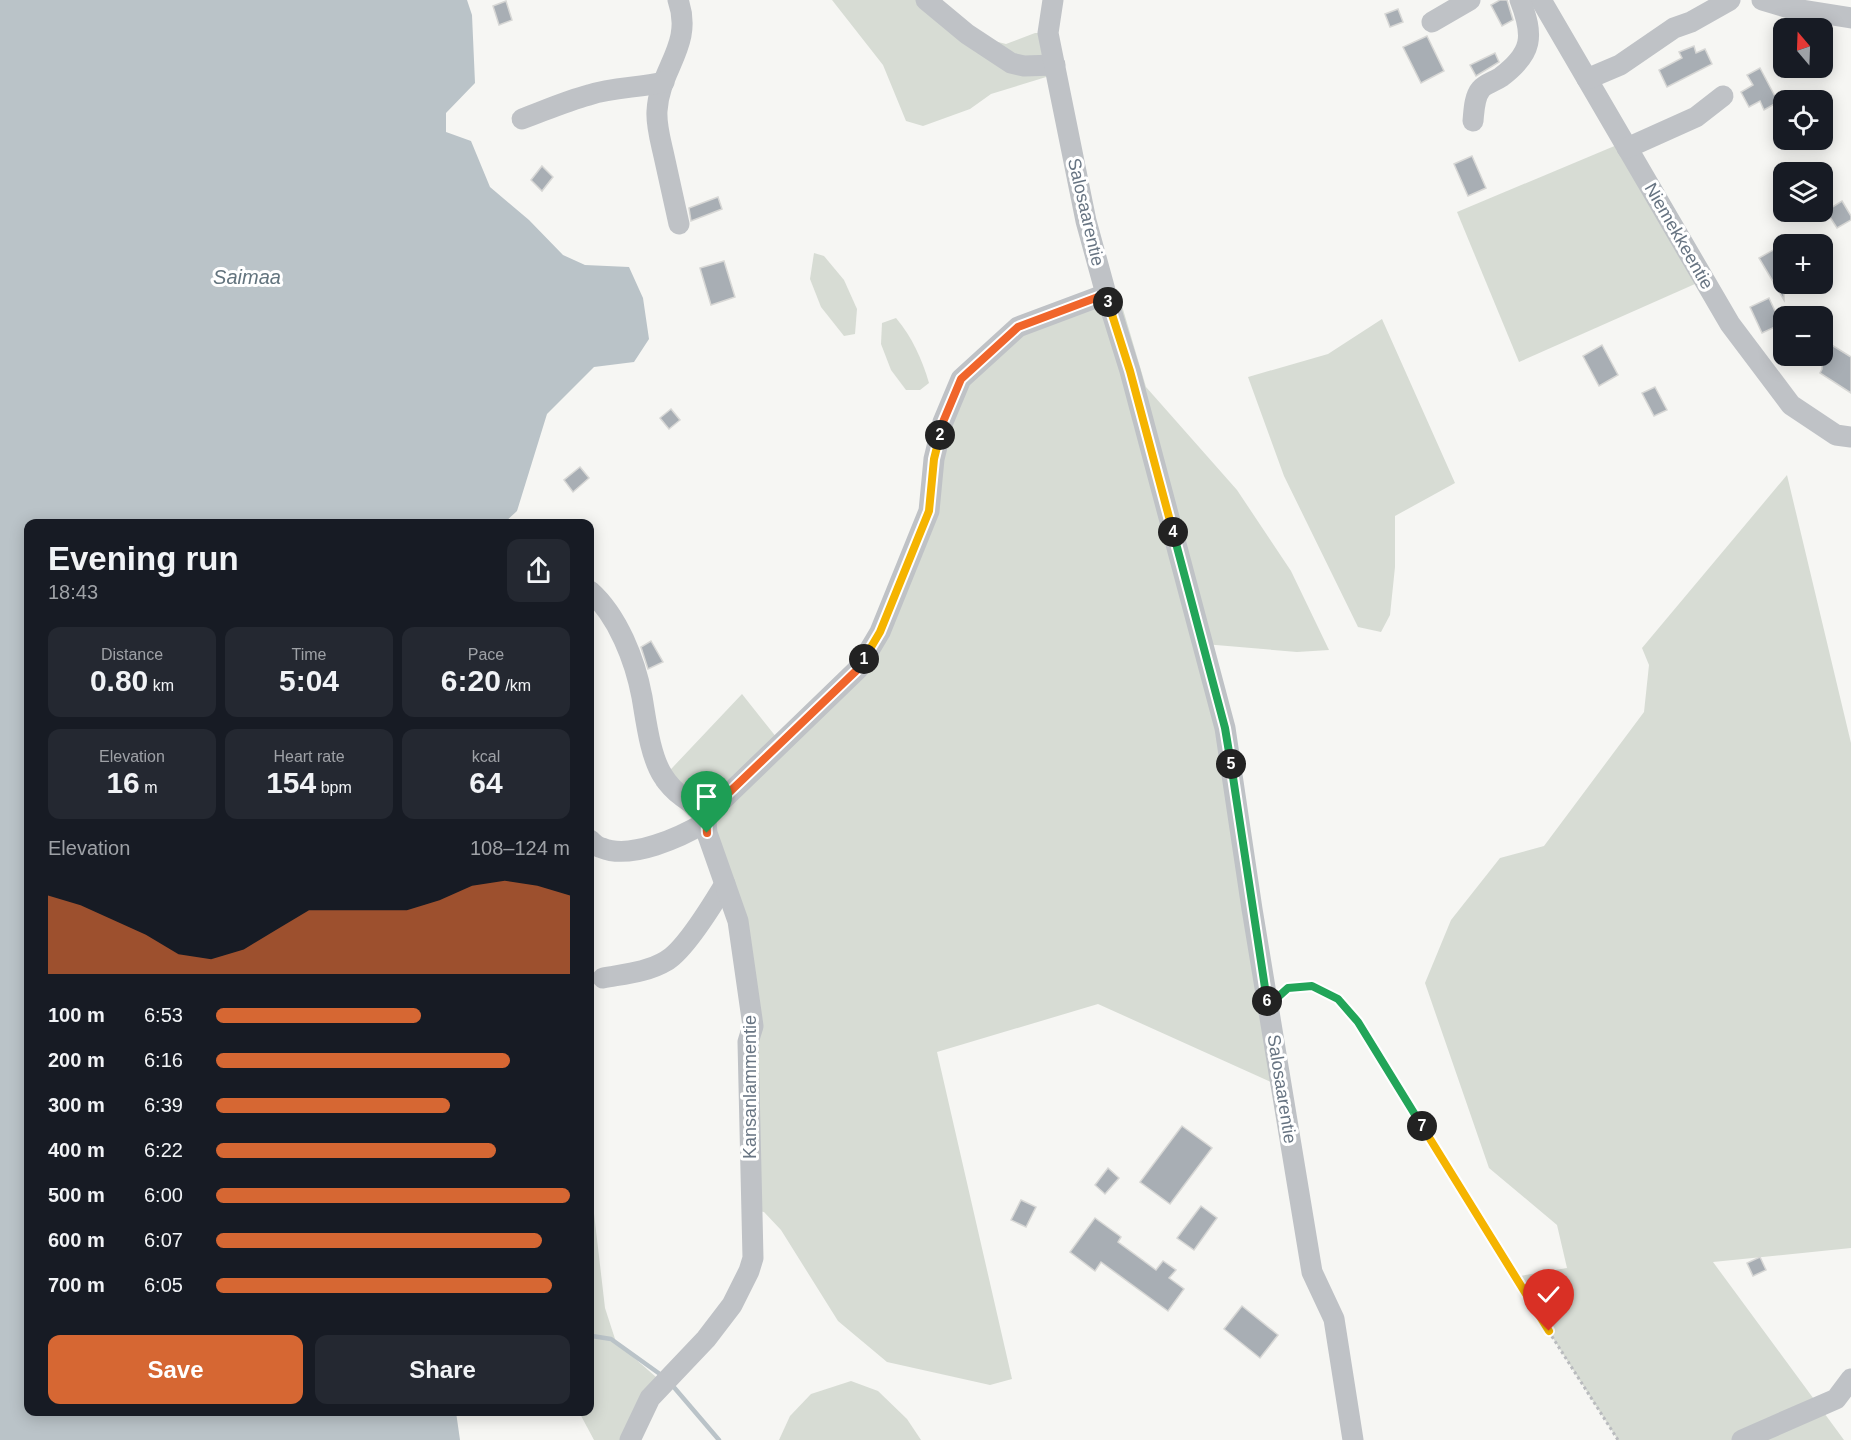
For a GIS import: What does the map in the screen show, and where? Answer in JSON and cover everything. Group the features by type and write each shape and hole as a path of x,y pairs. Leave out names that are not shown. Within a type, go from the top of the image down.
{"street":[{"path":"678,0 683,27 680,44 664,79 656,112 658,131 679,224"},
{"name":"Salosaarentie","path":"1053,0 1048,33 1086,221 1130,371 1225,728 1312,1272 1334,1319 1353,1440"},
{"path":"1432,22 1470,0"},
{"path":"1473,121 1476,100 1481,89 1518,64 1529,42 1529,22 1520,0"},
{"name":"Niemekkeentie","path":"1541,0 1730,324 1791,405 1836,435 1851,436"},
{"path":"1587,79 1620,65 1674,28 1691,22 1730,0"},
{"path":"1762,0 1790,8 1851,18"},
{"path":"931,3 967,34 1011,63 1024,66 1054,65"},
{"path":"522,119 590,94 644,87 664,79"},
{"path":"1627,148 1696,117 1723,96"},
{"path":"594,843 602,849 630,852 685,834 708,818 858,669 880,632 929,511 934,459 943,422 961,379 1018,327 1106,294"},
{"path":"594,595 616,624 634,669 648,736 662,775 680,796 708,818"},
{"name":"Kansanlammentie","path":"630,1440 650,1398 706,1339 732,1305 753,1258 748,1042 753,1026 738,921 707,833 708,818"},
{"path":"603,978 649,969 667,961 676,953 725,885"},
{"path":"1742,1440 1836,1399 1851,1378"}],"path":[{"path":"1268,1006 1288,988 1312,986 1338,999 1358,1022 1618,1440"}],"shaded area":[{"path":"832,0 931,0 967,34 1006,44 1035,33 1048,33 1056,74 991,94 970,109 923,126 906,121 883,65"},
{"path":"1624,142 1704,280 1519,362 1457,212"},
{"path":"814,253 824,256 844,280 857,309 855,334 844,336 821,307 810,279"},
{"path":"1117,289 1146,387 1237,490 1291,571 1329,650 1297,652 1204,644 1282,1087 1098,1004 937,1052 1012,1379 990,1385 887,1362 838,1321 781,1230 764,1212 753,1210 753,1026 707,833 656,785 742,694 781,743 880,632 961,379 1018,327"},
{"path":"896,318 912,341 929,383 920,390 906,390 891,370 881,344 882,323"},
{"path":"1382,319 1455,483 1395,516 1395,567 1390,615 1381,632 1358,627 1284,476 1248,377 1328,354"},
{"path":"1787,475 1851,743 1851,1248 1713,1262 1844,1440 1618,1440 1514,1277 1567,1268 1557,1225 1489,1168 1425,983 1451,920 1500,858 1544,846 1644,712 1649,665 1642,648"},
{"path":"594,1213 605,1308 616,1342 664,1384 630,1440 594,1440 581,1416 594,1416"},
{"path":"851,1381 878,1391 907,1419 921,1440 779,1440 790,1416 811,1394"}],"water":[{"name":"Saimaa","path":"0,0 467,0 472,15 475,83 446,113 446,132 471,141 490,187 529,220 563,255 585,265 629,267 643,298 649,339 634,362 594,367 547,414 517,511 508,519 24,519 24,1416 457,1416 460,1440 0,1440"}],"building":[{"path":"1500,0 1507,0 1513,20 1502,26 1491,5"},
{"path":"506,1 512,20 499,25 493,6"},
{"path":"1398,9 1403,22 1390,27 1385,14"},
{"path":"1427,36 1444,71 1421,83 1403,47"},
{"path":"1694,46 1696,53 1705,49 1712,64 1667,87 1659,70 1682,58 1679,52"},
{"path":"1495,53 1499,62 1476,76 1470,65"},
{"path":"1760,68 1773,93 1773,105 1764,110 1760,101 1749,107 1741,92 1753,85 1747,75"},
{"path":"1472,156 1486,188 1468,196 1454,164"},
{"path":"542,166 553,177 542,191 531,180"},
{"path":"718,197 722,209 691,221 689,208"},
{"path":"1842,201 1851,220 1837,228 1833,222 1833,207"},
{"path":"1773,250 1773,282 1759,258"},
{"path":"724,261 735,297 711,305 700,268"},
{"path":"1769,298 1773,307 1773,328 1762,333 1750,307"},
{"path":"1602,345 1618,375 1599,386 1583,356"},
{"path":"1833,346 1851,357 1851,393 1820,373 1822,366 1833,366"},
{"path":"1655,387 1667,410 1654,416 1642,393"},
{"path":"671,409 680,420 669,429 660,418"},
{"path":"580,467 589,478 573,492 564,480"},
{"path":"651,641 663,662 648,669 641,647"},
{"path":"1182,1126 1212,1148 1170,1204 1140,1182"},
{"path":"1108,1168 1119,1178 1105,1194 1095,1185"},
{"path":"1021,1200 1036,1207 1026,1227 1011,1220"},
{"path":"1201,1206 1217,1218 1194,1250 1177,1238"},
{"path":"1095,1218 1121,1237 1118,1242 1156,1270 1163,1261 1176,1270 1169,1278 1184,1289 1168,1311 1101,1262 1095,1271 1070,1252"},
{"path":"1760,1257 1766,1270 1753,1276 1747,1263"},
{"path":"1242,1306 1278,1335 1260,1358 1224,1329"}],"waterway":[{"path":"594,1336 611,1339 664,1377"},
{"path":"672,1385 719,1440"}],"route":[{"path":"707,833 706,822 709,813 858,669 880,632 929,511 934,459 943,422 961,379 1018,327 1106,294 1130,371 1225,728 1268,1006 1288,988 1312,986 1338,999 1358,1022 1549,1331"}]}
